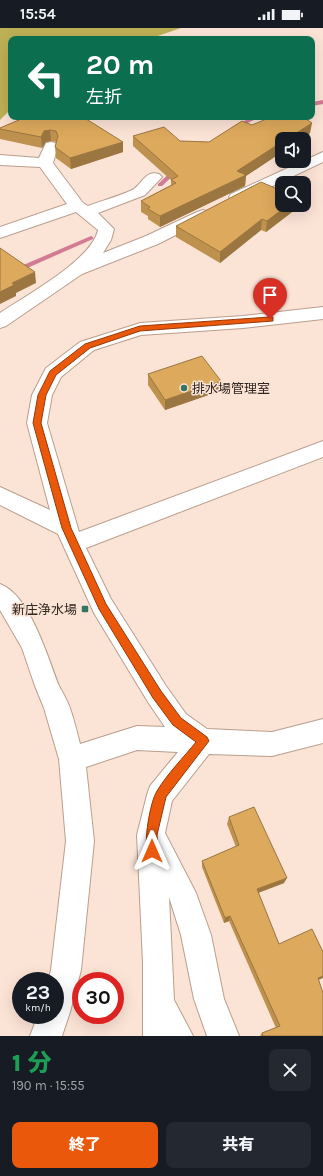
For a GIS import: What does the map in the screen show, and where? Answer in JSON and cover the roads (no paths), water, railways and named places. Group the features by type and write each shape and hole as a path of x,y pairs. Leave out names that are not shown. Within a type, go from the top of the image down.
{"street":[{"path":"45,163 51,146"},
{"path":"76,270 152,240 256,186 323,156"},
{"path":"0,160 45,163 82,209 106,229 106,236 92,256 76,270 0,322"},
{"path":"0,233 139,192 154,177"},
{"path":"203,741 177,722 157,694 102,606 70,536 37,423 42,395 53,373 87,346 140,329 244,322 323,313"},
{"path":"0,495 70,536 323,449"},
{"path":"0,594 11,606 32,645 57,708 72,759 80,841 64,978"},
{"path":"72,759 137,738 272,744 323,731"},
{"path":"159,1036 158,963 152,835 160,795 203,741"},
{"path":"152,835 182,893 196,935 209,999 223,1036"},
{"path":"158,1003 177,1036"},
{"path":"46,1036 51,1024"}],"waterway":[{"path":"315,103 323,102"},
{"path":"235,127 250,120"},
{"path":"160,185 176,170"},
{"path":"0,278 91,238"}],"place":[{"name":"排水場管理室","path":"184,388"},
{"name":"新庄浄水場","path":"85,609"}]}
